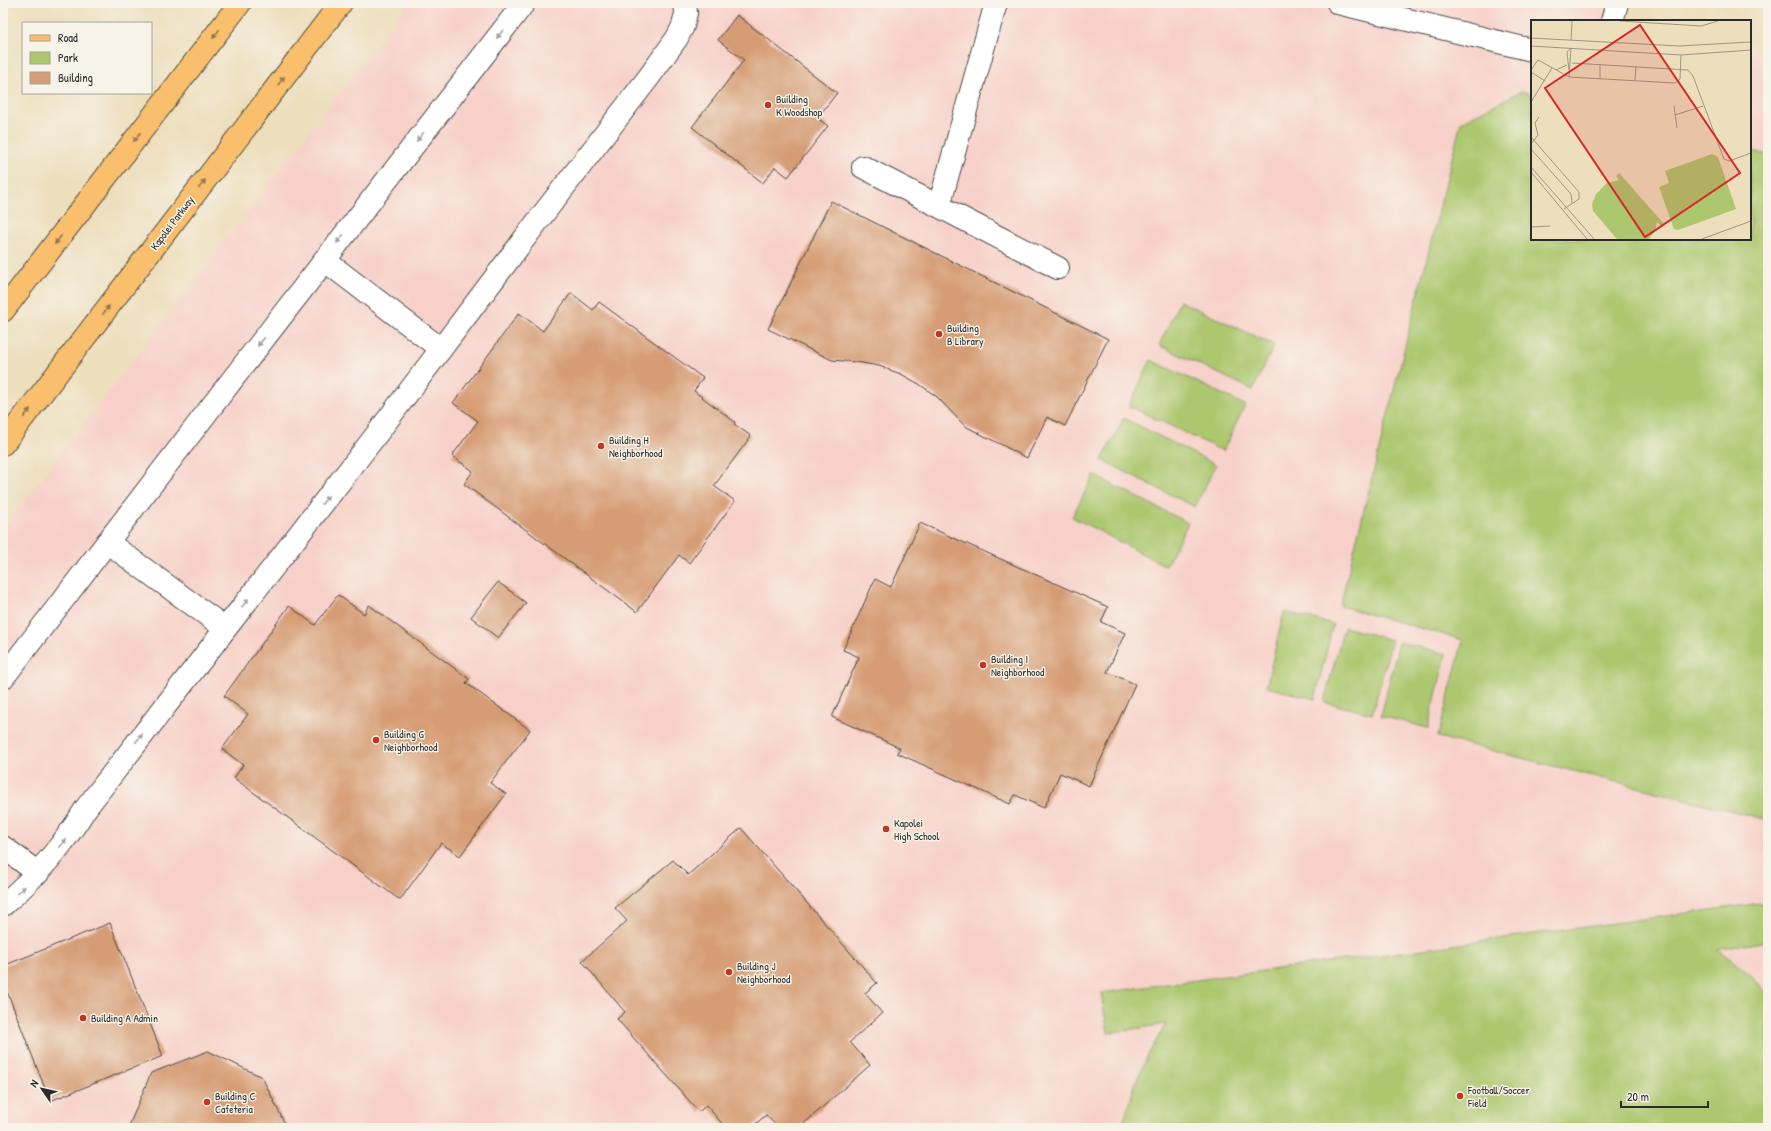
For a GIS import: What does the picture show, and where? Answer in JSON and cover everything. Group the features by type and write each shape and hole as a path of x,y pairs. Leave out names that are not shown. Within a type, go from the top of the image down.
{"main road":[{"path":"3,311 240,3"},
{"name":"Kapolei Parkway","path":"3,444 341,3"}],"lane":[{"path":"3,678 324,260 524,3"},
{"path":"3,905 38,873 56,853 86,808 370,443 537,222 650,77 678,38 686,13 685,3"},
{"path":"939,206 996,3"},
{"path":"1338,3 1531,50"},
{"path":"1612,20 1617,3"},
{"path":"863,167 1058,268"},
{"path":"324,260 441,350"},
{"path":"107,542 225,628"},
{"path":"3,847 38,873"}],"shaded area":[{"name":"Kapolei High School","path":"409,3 1569,3 1634,20 1531,20 1531,240 1751,240 1751,50 1768,55 1768,1128 3,1128 3,529"}],"green space":[{"path":"1521,91 1531,94 1531,240 1751,240 1751,150 1768,155 1768,820 1438,737 1463,640 1340,606 1461,122"},
{"path":"1180,301 1274,345 1253,390 1159,345"},
{"path":"1151,360 1245,405 1223,451 1129,406"},
{"path":"1124,418 1216,465 1195,507 1102,460"},
{"path":"1094,475 1188,523 1166,566 1072,517"},
{"path":"1284,612 1333,624 1315,699 1266,687"},
{"path":"1344,627 1392,640 1372,714 1324,702"},
{"path":"1399,642 1446,654 1428,728 1381,716"},
{"path":"1768,902 1768,941 1717,950 1734,961 1754,978 1768,995 1768,1128 1122,1128 1135,1084 1149,1053 1166,1024 1108,1033 1101,993"}],"building":[{"name":"Building K Woodshop","path":"737,15 837,93 817,118 828,126 788,177 775,167 763,183 692,127 744,60 718,40"},
{"name":"Building B Library","path":"831,201 1108,339 1065,426 1047,417 1027,458 965,426 936,396 901,374 879,366 832,360 768,329"},
{"name":"Building H Neighborhood","path":"571,293 593,310 599,302 703,378 694,391 751,436 714,486 735,501 689,563 679,555 637,612 464,484 473,471 452,456 478,421 453,403 519,313 543,331"},
{"name":"Building I Neighborhood","path":"920,523 1108,607 1101,622 1125,633 1107,672 1135,684 1089,786 1060,773 1044,808 1015,795 1010,804 897,753 900,748 832,717 859,657 843,650 875,579 891,587"},
{"path":"498,582 526,603 498,638 471,617"},
{"name":"Building G Neighborhood","path":"338,595 364,614 369,605 469,679 466,683 530,730 490,783 506,794 460,856 441,843 400,900 234,778 243,765 222,749 248,714 224,696 289,606 315,625"},
{"name":"Building J Neighborhood","path":"741,828 877,983 865,993 882,1013 850,1042 870,1065 799,1128 778,1128 766,1115 751,1128 726,1128 706,1105 699,1112 617,1019 625,1012 582,961 627,921 615,908 673,860 688,875"},
{"name":"Building A Admin","path":"110,923 163,1056 50,1101 3,981 3,966"},
{"name":"Building C Cafeteria","path":"208,1051 262,1077 287,1128 128,1128 151,1073"}],"place":[{"name":"Building K Woodshop","path":"768,105"},
{"name":"Building B Library","path":"939,334"},
{"name":"Building H Neighborhood","path":"601,446"},
{"name":"Building I Neighborhood","path":"983,665"},
{"name":"Building G Neighborhood","path":"376,740"},
{"name":"Kapolei High School","path":"886,829"},
{"name":"Building J Neighborhood","path":"729,972"},
{"name":"Building A Admin","path":"83,1018"},
{"name":"Football/Soccer Field","path":"1460,1096"},
{"name":"Building C Cafeteria","path":"207,1102"}]}
